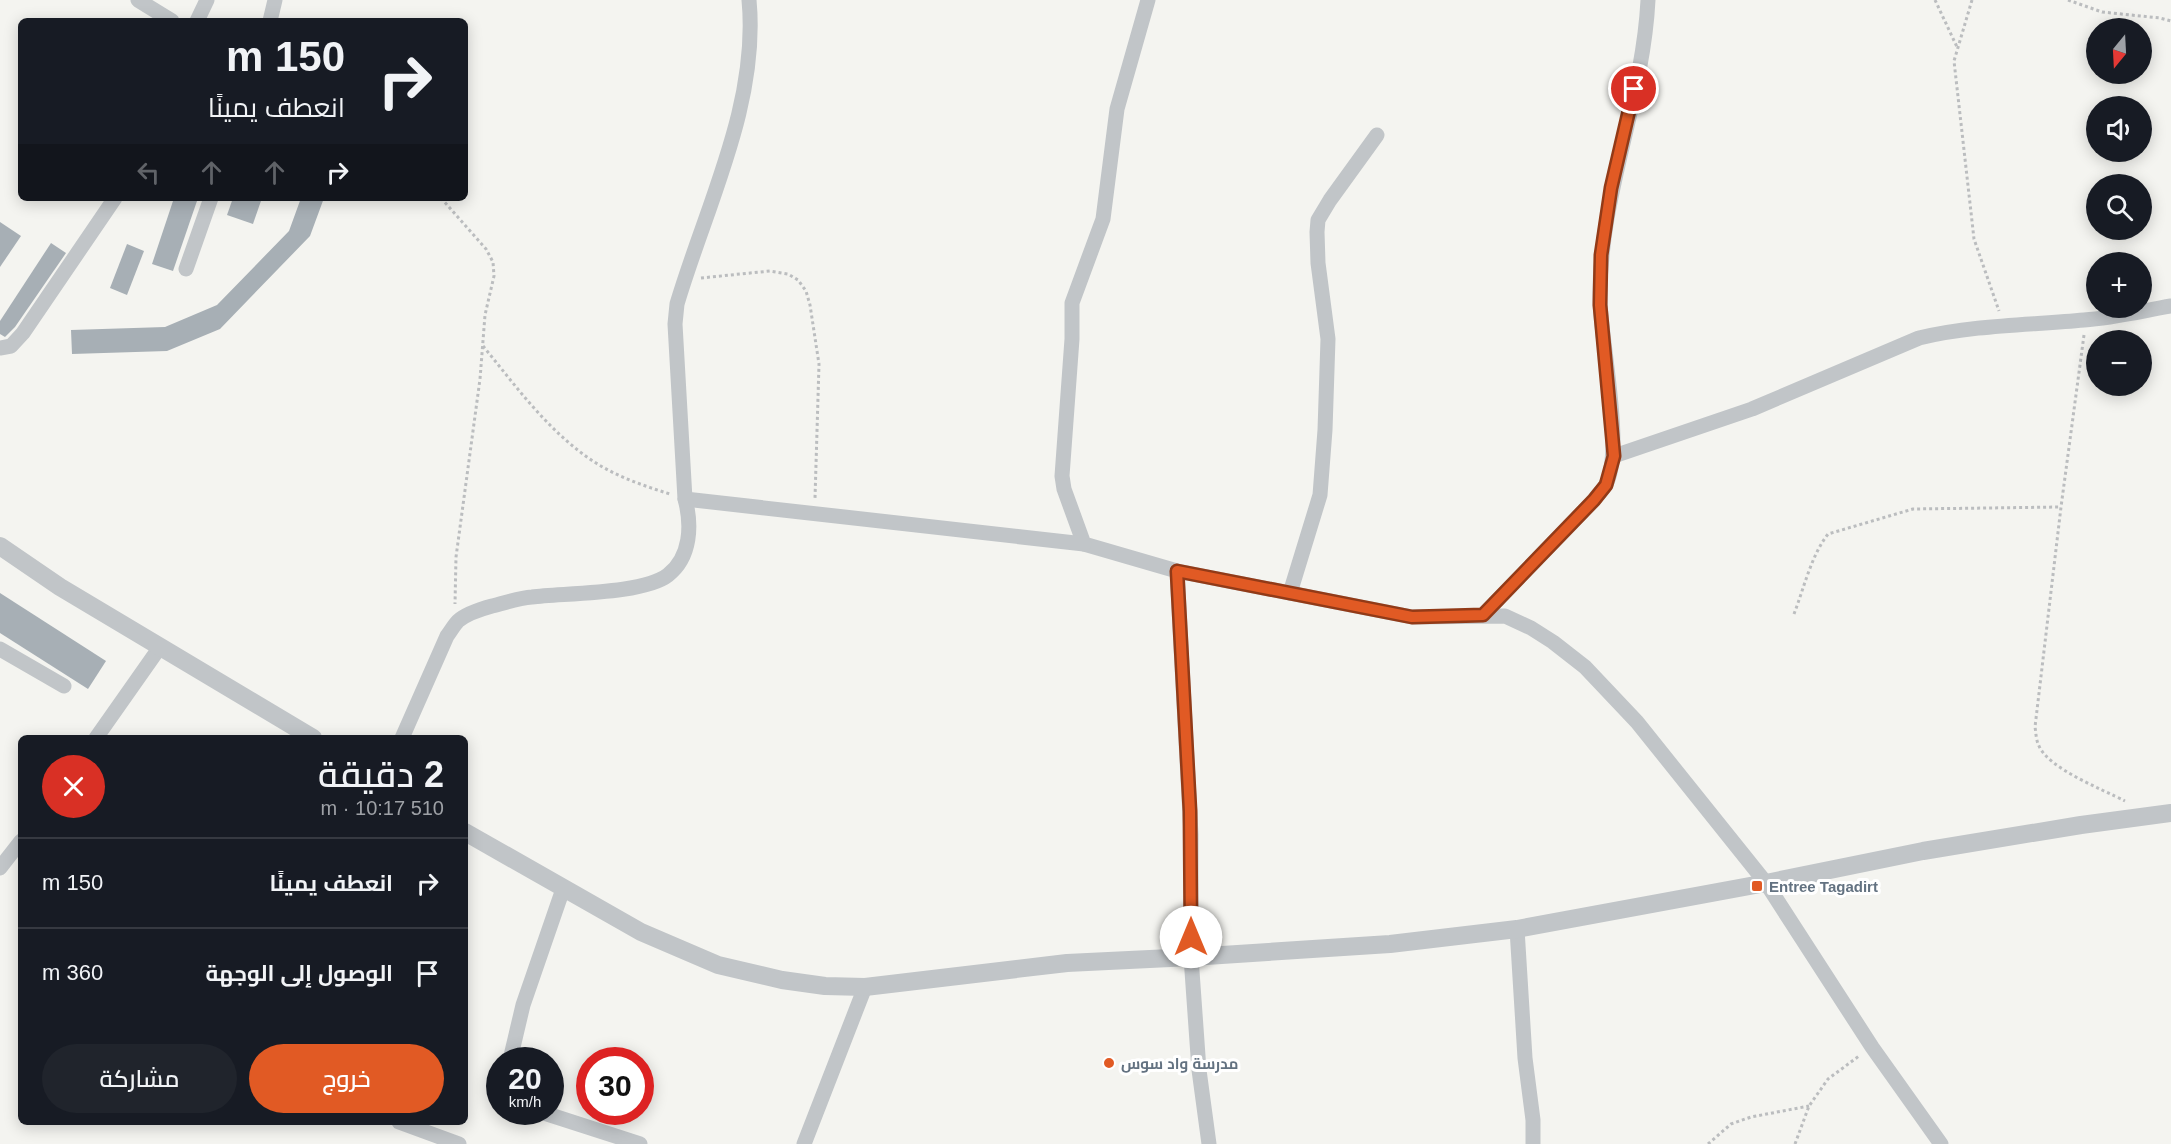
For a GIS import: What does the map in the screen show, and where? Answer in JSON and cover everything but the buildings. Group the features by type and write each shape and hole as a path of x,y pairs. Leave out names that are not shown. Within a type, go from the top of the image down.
{"street":[{"path":"138,0 167,18"},
{"path":"198,18 207,0"},
{"path":"271,18 275,0"},
{"path":"403,735 447,636 458,621 476,611 529,597 631,587 666,577 678,566 689,535 690,522 686,499 675,324 676,304 719,181 746,80 750,40 749,0"},
{"path":"1084,544 1064,489 1062,476 1072,339 1072,303 1103,219 1117,109 1148,0"},
{"path":"1483,615 1606,485 1614,456 1599,276 1611,188 1643,43 1648,0"},
{"path":"1290,593 1320,495 1328,339 1318,263 1318,220 1377,135"},
{"path":"0,348 11,346 23,333 113,201"},
{"path":"186,269 210,201"},
{"path":"1614,456 1752,409 1919,338 1935,334 2086,320 2171,306"},
{"path":"686,499 1084,544 1177,571 1412,617 1505,616 1531,628 1585,667 1637,722 1766,884 1872,1047 1941,1144"},
{"path":"0,546 60,587 308,735"},
{"path":"1177,571 1191,835 1191,957 1199,1070 1209,1144"},
{"path":"98,735 160,647"},
{"path":"0,649 64,686"},
{"path":"468,834 641,932 718,965 782,980 825,986 865,987 1067,963 1390,944 1517,929 1766,884 1923,851 2162,814"},
{"path":"0,868 18,845"},
{"path":"513,1047 523,1005 564,888"},
{"path":"1517,929 1533,1144"},
{"path":"804,1144 865,987"},
{"path":"564,1119 640,1144"},
{"path":"407,1125 459,1144"}],"path":[{"path":"1935,0 1957,47"},
{"path":"1972,0 1954,61 1974,239 2004,327"},
{"path":"2068,0 2102,12 2171,21"},
{"path":"444,201 486,249 493,262 494,276 485,315 456,557 455,602 458,621"},
{"path":"684,280 770,271 788,274 798,280 806,291 819,364 814,515"},
{"path":"2086,320 2035,727 2039,746 2061,769 2162,814"},
{"path":"483,346 538,413 587,457 638,484 686,499"},
{"path":"1794,614 1812,565 1828,534 1913,509 2061,507"},
{"path":"1795,1144 1809,1106 1828,1079 1872,1047"},
{"path":"1708,1144 1731,1124 1751,1117 1809,1106"}],"place":[{"name":"Entree Tagadirt","path":"1757,886"},
{"name":"مدرسة واد سوس","path":"1109,1063"}],"route":[{"path":"1191,937 1191,835 1177,571 1412,617 1483,615 1594,500 1606,485 1614,456 1600,305 1601,255 1611,188 1634,89"}]}
